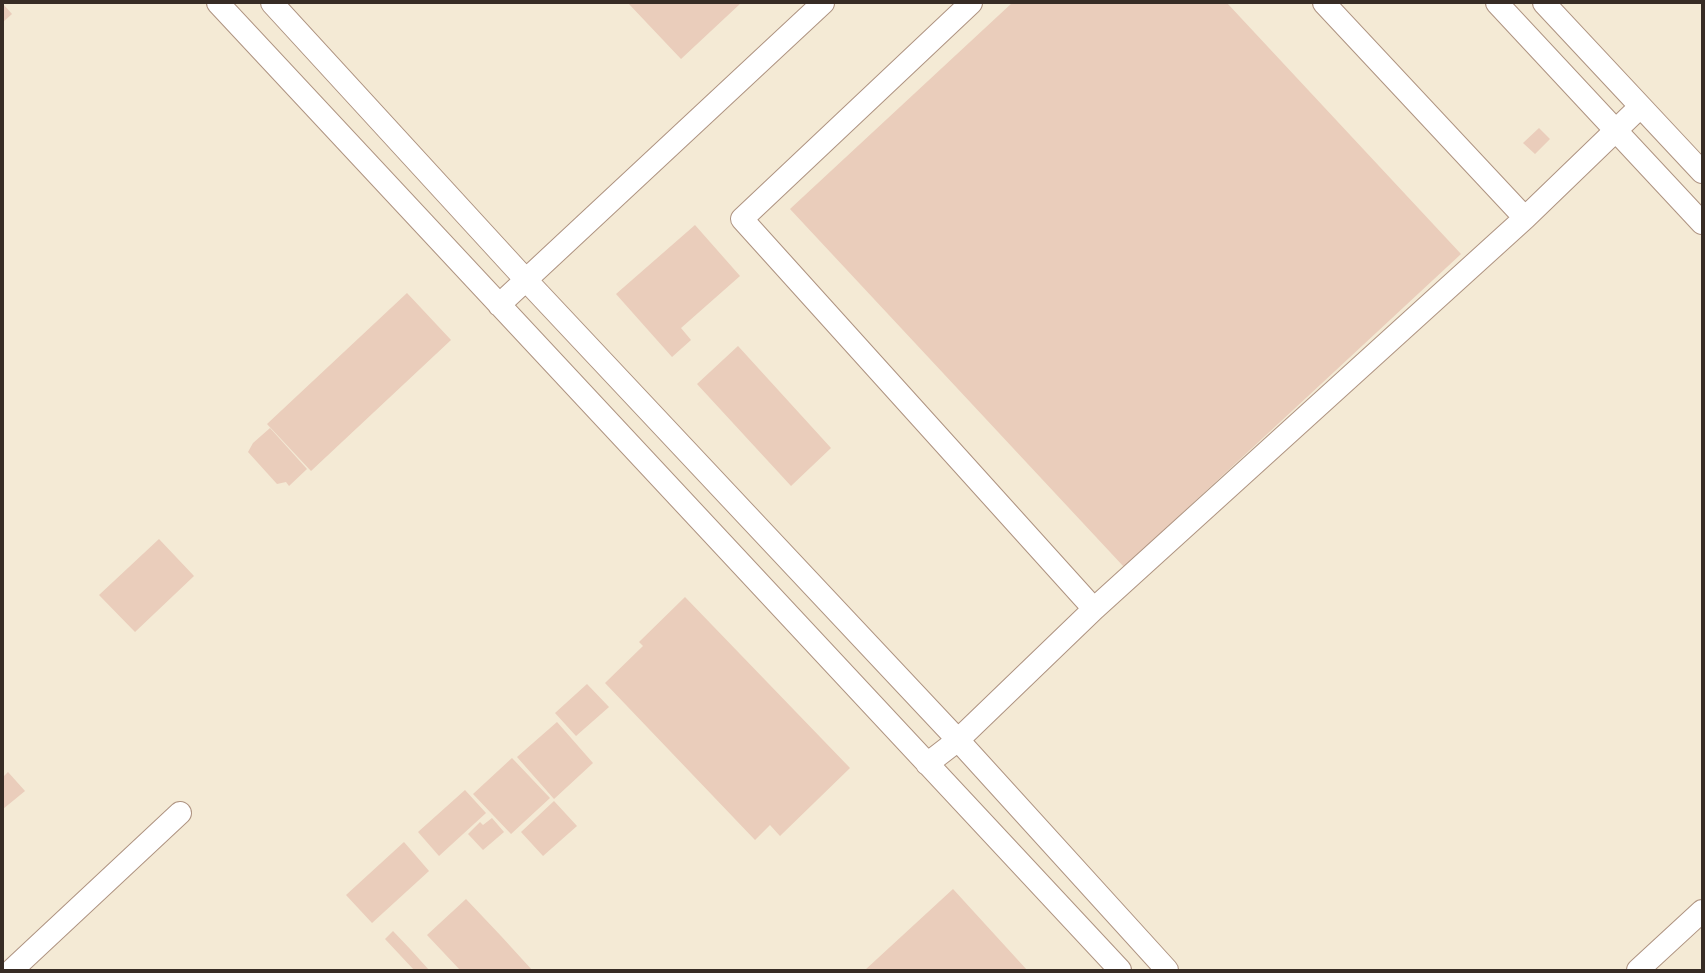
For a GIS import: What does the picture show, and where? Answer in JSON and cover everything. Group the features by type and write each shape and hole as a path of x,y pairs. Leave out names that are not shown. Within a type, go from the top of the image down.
{"lane":[{"path":"218,3 1120,970"},
{"path":"272,3 526,280 958,740 1167,970"},
{"path":"499,305 823,3"},
{"path":"971,3 742,219 1094,609"},
{"path":"1324,3 1525,218"},
{"path":"1497,3 1702,222"},
{"path":"1544,3 1702,172"},
{"path":"927,764 958,740 1094,609 1525,218 1640,107"},
{"path":"12,970 180,813"},
{"path":"1638,970 1702,911"}],"shaded area":[{"path":"3,3 1702,3 1702,970 3,970"}],"building":[{"path":"628,3 741,3 681,59"},
{"path":"1012,3 1227,3 1461,254 1124,567 790,209"},
{"path":"3,4 12,14 3,22"},
{"path":"1539,128 1550,139 1535,154 1523,143"},
{"path":"695,225 740,276 681,328 691,340 672,357 616,294"},
{"path":"407,293 451,340 311,471 267,424"},
{"path":"738,346 831,448 791,486 697,384"},
{"path":"270,428 307,469 289,486 286,482 277,484 248,452 253,443"},
{"path":"159,539 194,576 135,632 99,595"},
{"path":"685,597 850,768 780,836 770,825 755,840 605,683 643,646 639,642"},
{"path":"587,684 609,707 576,736 555,713"},
{"path":"557,722 593,763 554,799 517,757"},
{"path":"512,758 550,798 511,834 473,794"},
{"path":"8,772 25,791 3,809 3,777"},
{"path":"465,790 486,813 439,856 418,832"},
{"path":"554,801 577,826 543,856 521,832"},
{"path":"492,818 504,832 483,850 468,834 480,822 483,825"},
{"path":"404,842 429,871 372,923 346,895"},
{"path":"953,889 1027,970 865,970"},
{"path":"466,899 532,970 460,970 427,935"},
{"path":"393,931 429,970 414,970 385,939"}]}
